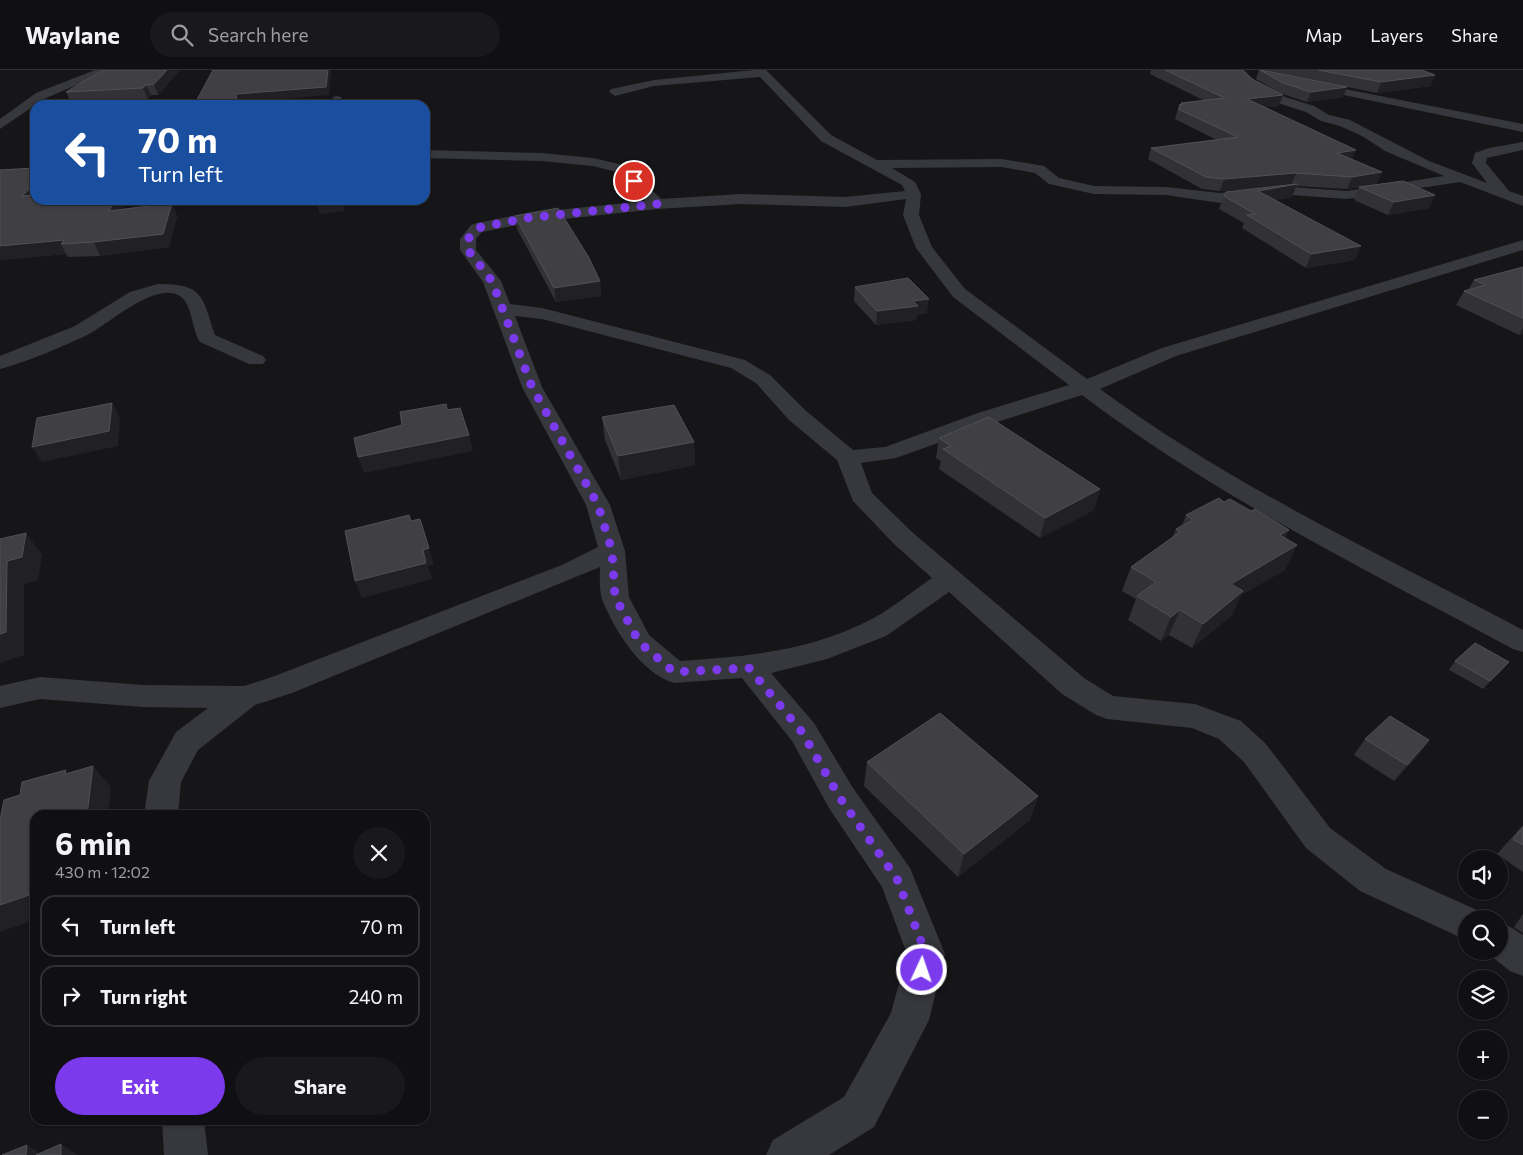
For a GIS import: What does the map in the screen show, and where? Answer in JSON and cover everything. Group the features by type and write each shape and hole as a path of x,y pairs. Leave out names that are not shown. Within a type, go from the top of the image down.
{"street":[{"path":"34,100 40,96 105,70"},
{"path":"1237,70 1256,74"},
{"path":"1237,70 1254,86 1275,98 1310,109 1325,118 1360,130 1390,148 1461,178 1523,201"},
{"path":"615,92 654,83 762,72 826,138 878,164 908,182 914,194 911,215 924,248 959,293 1142,430 1282,512 1523,642"},
{"path":"1294,82 1523,128"},
{"path":"0,125 30,103"},
{"path":"1504,194 1479,163 1480,156 1489,152 1523,146"},
{"path":"430,154 541,156 593,162 622,169 657,204"},
{"path":"878,164 1002,163 1039,170 1054,181 1094,190 1166,191 1220,198 1291,191 1347,195 1461,178"},
{"path":"914,194 845,202 740,200 657,204 527,218 477,228 468,239 468,250 492,281 532,387 598,505 612,551 615,597 639,642 674,672 749,668 817,652 876,629 951,578"},
{"path":"848,457 888,453 986,418 1086,387 1169,352 1523,245"},
{"path":"0,363 82,330 136,296 158,290 181,289 194,299 207,338 256,360"},
{"path":"502,309 551,316 738,364 763,379 796,415 848,457 861,496 903,538 1073,686 1107,707 1195,716 1230,730 1254,753 1318,838 1373,880 1458,920"},
{"path":"0,697 40,688 143,696 244,697 282,685 571,571 612,551"},
{"path":"749,668 802,732 840,798 897,879 926,954 909,1020 859,1112 788,1155"},
{"path":"161,810 164,781 187,741 244,697"},
{"path":"1508,947 1523,958"},
{"path":"183,1125 186,1155"}],"building":[{"path":"103,70 167,70 154,84 146,85 143,88 66,92"},
{"path":"213,70 328,70 326,87 236,94 237,100 197,100"},
{"path":"1165,70 1242,70 1252,79 1283,95 1247,99 1356,150 1337,153 1382,172 1352,177 1296,173 1224,179 1206,177 1151,148 1238,137 1178,109 1181,106 1179,105 1183,104 1181,103 1225,98"},
{"path":"1260,70 1347,87 1311,92 1283,83"},
{"path":"1318,70 1422,70 1435,75 1381,82"},
{"path":"30,168 30,189 22,196 30,195 30,205 112,205 109,211 171,205 163,234 94,242 61,244 64,240 0,246 0,170"},
{"path":"1403,181 1435,195 1394,202 1359,187"},
{"path":"1297,184 1258,191 1361,246 1311,254 1247,215 1255,214 1224,196 1226,192"},
{"path":"558,208 588,256 600,281 554,288 515,216"},
{"path":"1523,267 1523,318 1464,291 1486,285 1474,280"},
{"path":"908,278 929,299 913,301 918,306 877,311 855,287"},
{"path":"112,403 109,431 32,447 37,418"},
{"path":"446,404 447,410 460,408 469,435 358,457 354,438 402,425 400,412"},
{"path":"674,405 694,442 618,456 602,417"},
{"path":"989,417 1100,489 1045,518 943,449 951,446 939,438"},
{"path":"1219,498 1224,502 1230,499 1251,511 1255,509 1289,530 1280,535 1297,545 1231,584 1243,591 1203,624 1180,610 1171,617 1137,596 1156,582 1131,567 1180,532 1176,529 1193,520 1186,515"},
{"path":"409,515 411,521 420,519 429,548 423,550 426,563 355,581 345,531"},
{"path":"26,533 22,557 7,561 6,632 0,634 0,539"},
{"path":"1475,643 1509,662 1490,681 1455,661"},
{"path":"940,713 1038,796 964,854 867,762"},
{"path":"1390,716 1429,740 1407,765 1365,739"},
{"path":"93,766 88,810 30,810 30,895 0,905 0,820 4,800 20,795 22,782 66,770 65,774"},
{"path":"1523,827 1523,845 1513,839"},
{"path":"61,1144 61,1155 36,1155"},
{"path":"27,1145 26,1155 2,1155"}],"route":[{"path":"634,181 657,204 527,218 477,228 468,239 468,250 492,281 532,387 598,505 612,551 615,597 639,642 674,672 749,668 802,732 840,798 897,879 926,954 922,970"}]}
